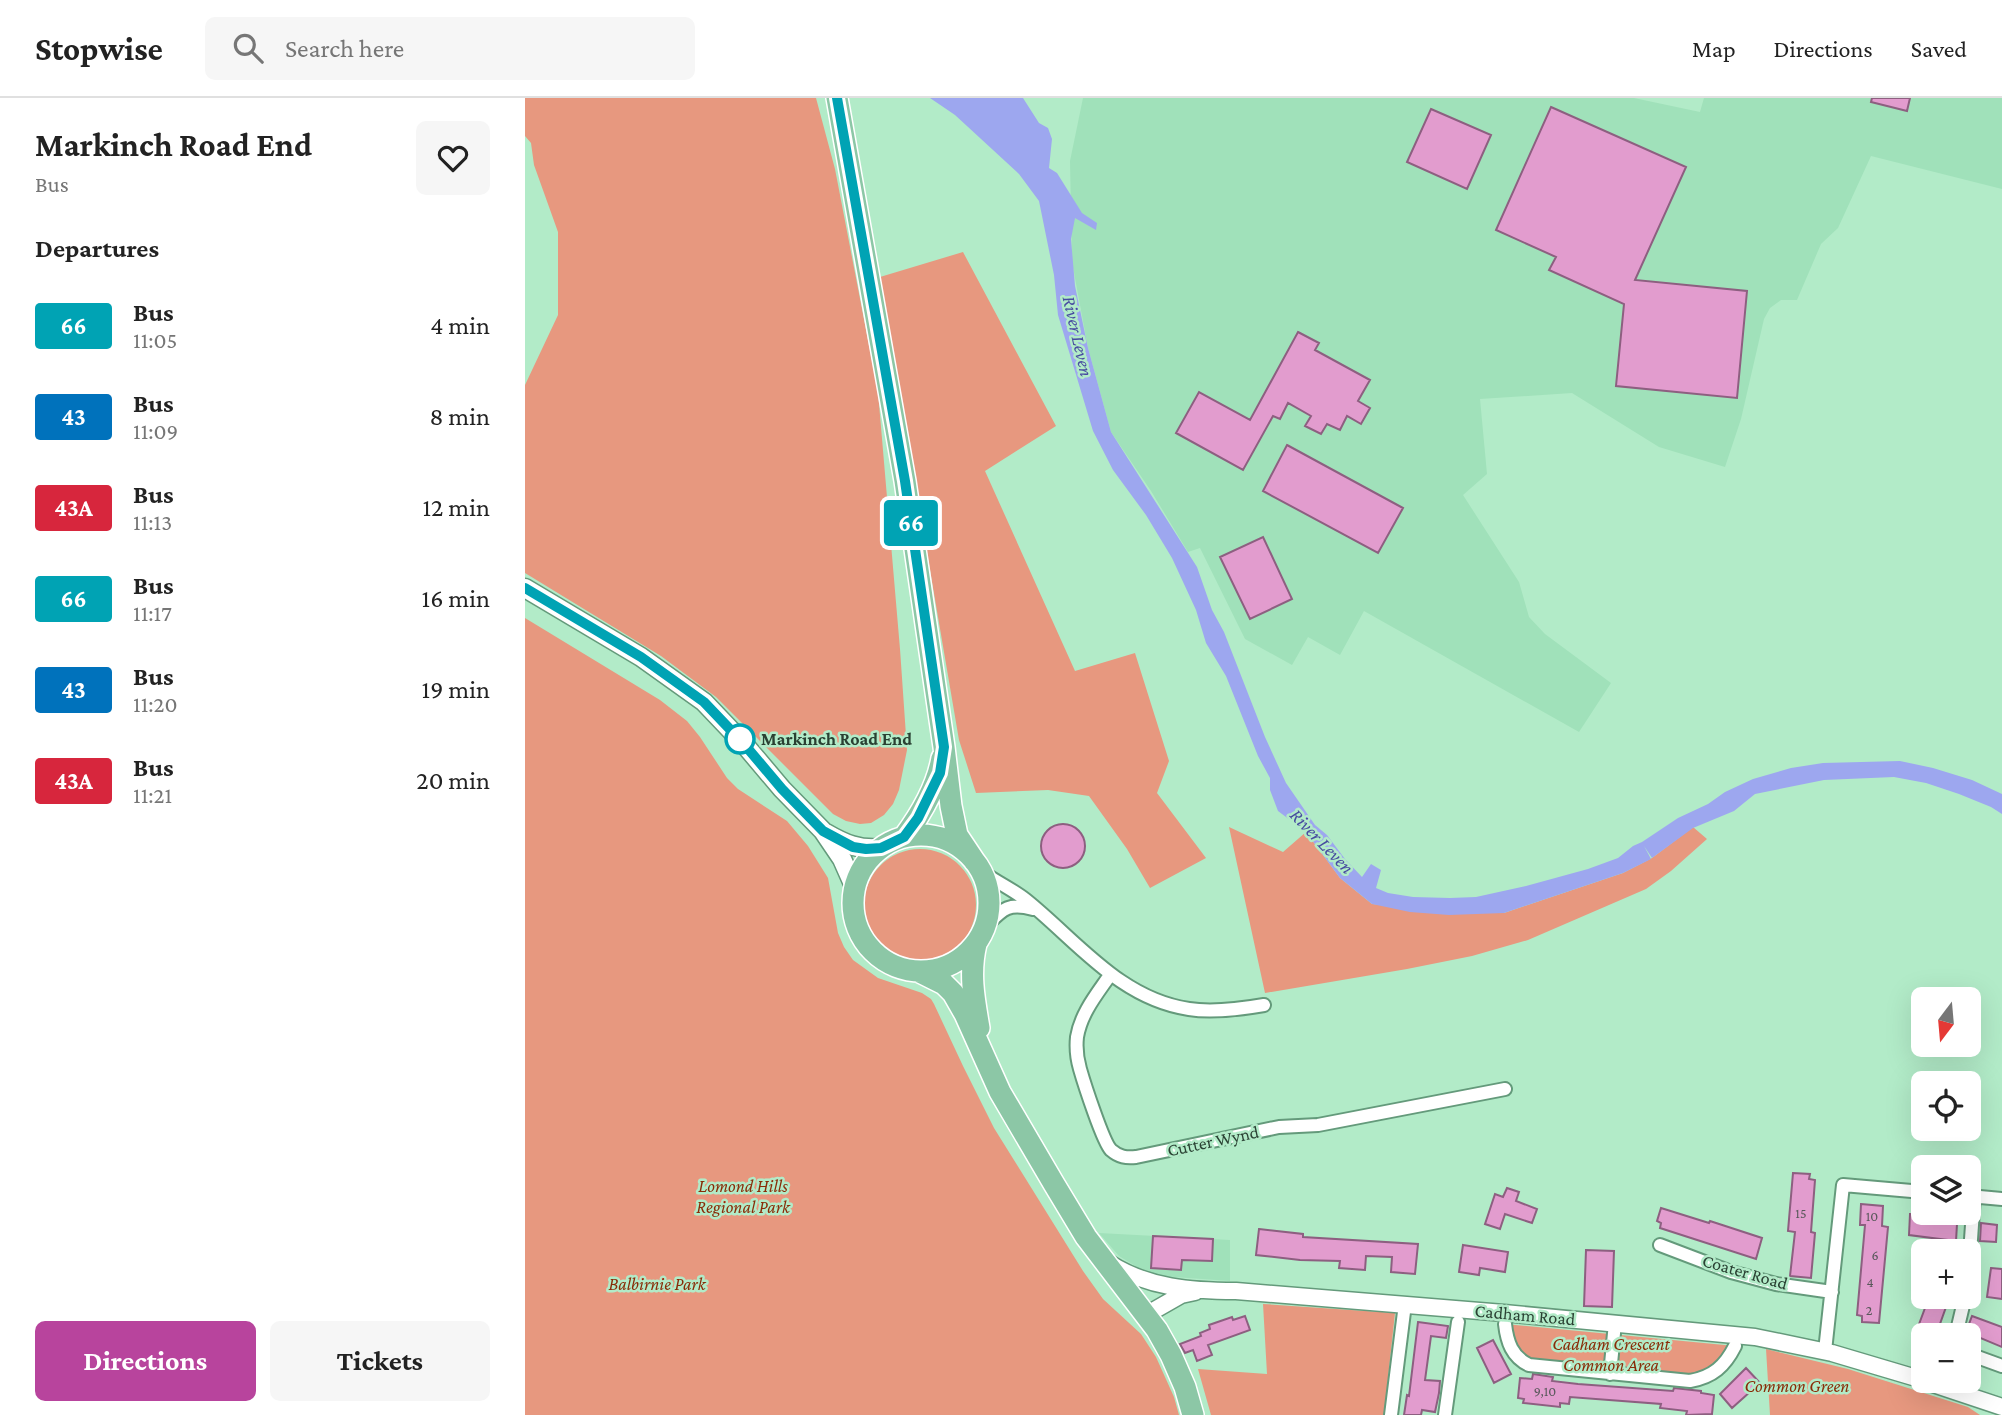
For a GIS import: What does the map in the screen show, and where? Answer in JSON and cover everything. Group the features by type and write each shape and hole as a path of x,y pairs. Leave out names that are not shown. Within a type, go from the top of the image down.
{"highway":[{"path":"839,106 905,481 951,806 957,835 978,867 988,895 988,911 971,961 972,984 984,1056"},
{"path":"904,837 918,818 940,773 944,747"},
{"path":"978,867 961,848 943,839 924,835 904,837 881,848 869,858 854,886 852,906 856,926 866,945 881,959 899,968 920,972 944,984 953,993 1000,1092 1054,1184 1086,1237 1146,1315 1171,1355 1185,1387 1193,1415"},
{"path":"920,972 951,965 965,956 980,936"}],"main road":[{"path":"525,588 641,657 704,702 823,831 842,859 854,886"},
{"path":"823,831 853,847 881,848"}],"street":[{"path":"978,867 1023,898 1110,975 1131,987 1167,1004 1190,1009 1214,1010 1264,1005"},
{"path":"980,936 1003,909 1011,906 1037,910"},
{"name":"Cutter Wynd","path":"1110,975 1083,1018 1077,1038 1077,1050 1080,1069 1107,1145 1120,1156 1136,1157 1279,1127 1318,1125 1504,1089"},
{"path":"1825,1351 1843,1185 1911,1191"},
{"path":"1981,1197 2002,1199"},
{"name":"Coater Road","path":"1660,1245 1731,1272 1776,1284 1832,1292"},
{"name":"Cadham Road","path":"1104,1259 1130,1276 1154,1284 1205,1291 1405,1304 1755,1337 1825,1351 1911,1377"},
{"name":"Cadham Road","path":"1146,1315 1181,1295 1205,1291"},
{"path":"1391,1415 1405,1304"},
{"path":"1445,1415 1458,1322"},
{"path":"1610,1374 1615,1323"},
{"path":"1505,1324 1510,1346 1517,1357 1529,1365 1610,1374 1690,1381 1702,1379 1728,1360 1735,1346"},
{"path":"1981,1358 2002,1366"},
{"name":"Cadham Road","path":"1960,1393 2002,1407"}],"shaded area":[{"path":"1083,98 1634,98 1700,112 1704,98 2002,98 2002,189 1871,156 1838,228 1821,244 1797,300 1781,300 1770,308 1764,319 1741,419 1725,467 1659,447 1572,393 1480,399 1487,474 1463,495 1519,582 1529,617 1545,634 1611,683 1579,732 1364,611 1340,655 1308,637 1292,665 1245,639 1200,548 1188,552 1111,432 1088,348 1072,262 1070,161"},
{"path":"1099,1233 1230,1240 1230,1281 1147,1273 1119,1256"}],"green space":[{"path":"525,98 816,98 835,169 878,392 900,649 907,750 899,790 893,804 884,815 871,823 846,821 833,814 716,697 661,656 525,573 525,385 558,315 558,232 534,165 531,143 525,136"},
{"path":"963,252 1056,426 985,471 1075,671 1135,653 1169,761 1157,793 1206,858 1150,888 1127,849 1089,796 1048,790 976,793 959,740 880,277"},
{"name":"Lomond Hills Regional Park","path":"525,618 660,700 687,721 727,778 738,789 787,821 808,846 828,878 838,933 844,947 853,960 878,978 922,993 931,999 994,1128 1083,1271 1103,1299 1141,1334 1156,1357 1179,1415 525,1415"},
{"path":"1229,827 1283,852 1306,832 1340,878 1372,904 1504,913 1623,873 1652,858 1693,827 1707,839 1646,889 1528,940 1472,956 1265,993"},
{"path":"920,849 941,853 960,865 972,884 976,905 972,926 960,945 941,957 920,961 899,957 880,945 868,926 864,905 868,884 880,865 899,853"},
{"path":"1263,1304 1395,1313 1384,1415 1211,1415 1198,1369 1267,1374"},
{"name":"Cadham Crescent Common Area","path":"1505,1324 1735,1346 1702,1379 1524,1362"},
{"name":"Common Green","path":"1766,1349 1848,1369 1911,1389 1911,1393 1924,1393 1968,1407 1980,1415 1770,1415"}],"water":[{"name":"River Leven","path":"930,98 1023,98 1039,123 1048,128 1052,139 1049,168 1057,173 1082,213 1097,223 1096,230 1075,218 1071,239 1075,286 1088,348 1111,432 1197,567 1212,610 1224,632 1286,783 1315,825 1327,835 1362,877 1371,864 1381,870 1376,888 1413,897 1476,897 1588,869 1618,858 1678,818 1753,779 1791,768 1823,763 1900,761 1933,768 1972,780 2002,794 2002,814 1991,807 1926,783 1894,777 1824,780 1755,794 1734,811 1693,828 1652,858 1644,846 1651,859 1623,873 1504,913 1449,915 1410,912 1372,904 1340,878 1306,832 1278,811 1270,790 1270,778 1258,756 1226,676 1206,643 1196,610 1172,558 1146,515 1113,470 1093,431 1058,315 1054,275 1039,201 1019,174 955,115"}],"building":[{"path":"1872,98 1910,98 1907,111 1871,102"},
{"path":"1551,107 1686,167 1635,280 1747,291 1737,398 1616,386 1624,304 1549,270 1556,257 1496,230"},
{"path":"1431,109 1491,135 1467,189 1407,162"},
{"path":"1298,332 1319,343 1315,350 1370,380 1358,401 1370,408 1361,424 1347,416 1340,430 1327,424 1321,434 1305,426 1311,416 1288,403 1280,419 1273,416 1243,470 1176,433 1199,392 1250,420"},
{"path":"1287,445 1403,508 1378,553 1263,491"},
{"path":"1263,537 1292,599 1250,619 1220,557"},
{"path":"1063,824 1078,831 1085,846 1078,861 1063,868 1048,861 1041,846 1048,831"},
{"path":"1793,1173 1810,1174 1809,1179 1815,1180 1811,1232 1815,1233 1811,1278 1790,1276 1795,1232 1788,1231"},
{"path":"1507,1188 1519,1192 1516,1201 1537,1209 1532,1223 1505,1214 1500,1229 1485,1224 1495,1194 1503,1197"},
{"path":"1861,1204 1883,1206 1882,1226 1888,1227 1879,1323 1862,1322 1862,1316 1857,1315 1865,1225 1860,1225"},
{"path":"1661,1208 1762,1238 1756,1259 1660,1228 1661,1223 1657,1221"},
{"path":"1910,1214 1911,1225 1957,1225 1956,1239 1909,1235"},
{"path":"1981,1223 1997,1225 1996,1242 1980,1239"},
{"path":"1259,1229 1303,1234 1303,1237 1418,1244 1415,1274 1391,1272 1392,1257 1366,1256 1365,1270 1339,1268 1340,1261 1256,1255"},
{"path":"1153,1236 1213,1239 1212,1261 1182,1260 1181,1270 1151,1268"},
{"path":"1463,1245 1508,1252 1505,1272 1480,1268 1479,1275 1459,1272"},
{"path":"1586,1250 1614,1251 1612,1307 1584,1306"},
{"path":"1991,1268 2002,1269 2002,1299 1987,1297"},
{"path":"1925,1309 1945,1309 1940,1323 1919,1323"},
{"path":"1245,1316 1250,1330 1208,1345 1212,1355 1197,1361 1193,1350 1185,1353 1180,1344 1201,1336 1200,1333 1210,1329 1209,1325 1232,1317 1233,1320"},
{"path":"1972,1316 2002,1327 2002,1347 1981,1338 1981,1323 1969,1323"},
{"path":"1418,1322 1448,1326 1446,1338 1431,1336 1425,1380 1440,1381 1439,1393 1435,1412 1422,1410 1421,1415 1404,1415 1407,1395 1409,1396"},
{"path":"1493,1340 1511,1374 1494,1383 1477,1348"},
{"path":"1746,1368 1760,1383 1732,1408 1720,1394"},
{"path":"1533,1374 1553,1377 1552,1381 1578,1384 1701,1391 1714,1395 1712,1414 1686,1415 1687,1411 1660,1408 1661,1404 1570,1397 1569,1404 1560,1403 1560,1407 1523,1403 1524,1399 1518,1398 1520,1378 1532,1379"}],"bus line":[{"name":"66","path":"525,588 641,657 704,702 782,789 823,831 839,841 853,847 881,848 904,837 918,818 940,773 944,747 905,481 837,98"}],"place":[{"name":"Markinch Road End","path":"740,739"}],"park label":[{"name":"Balbirnie Park","path":"657,1284"}]}
